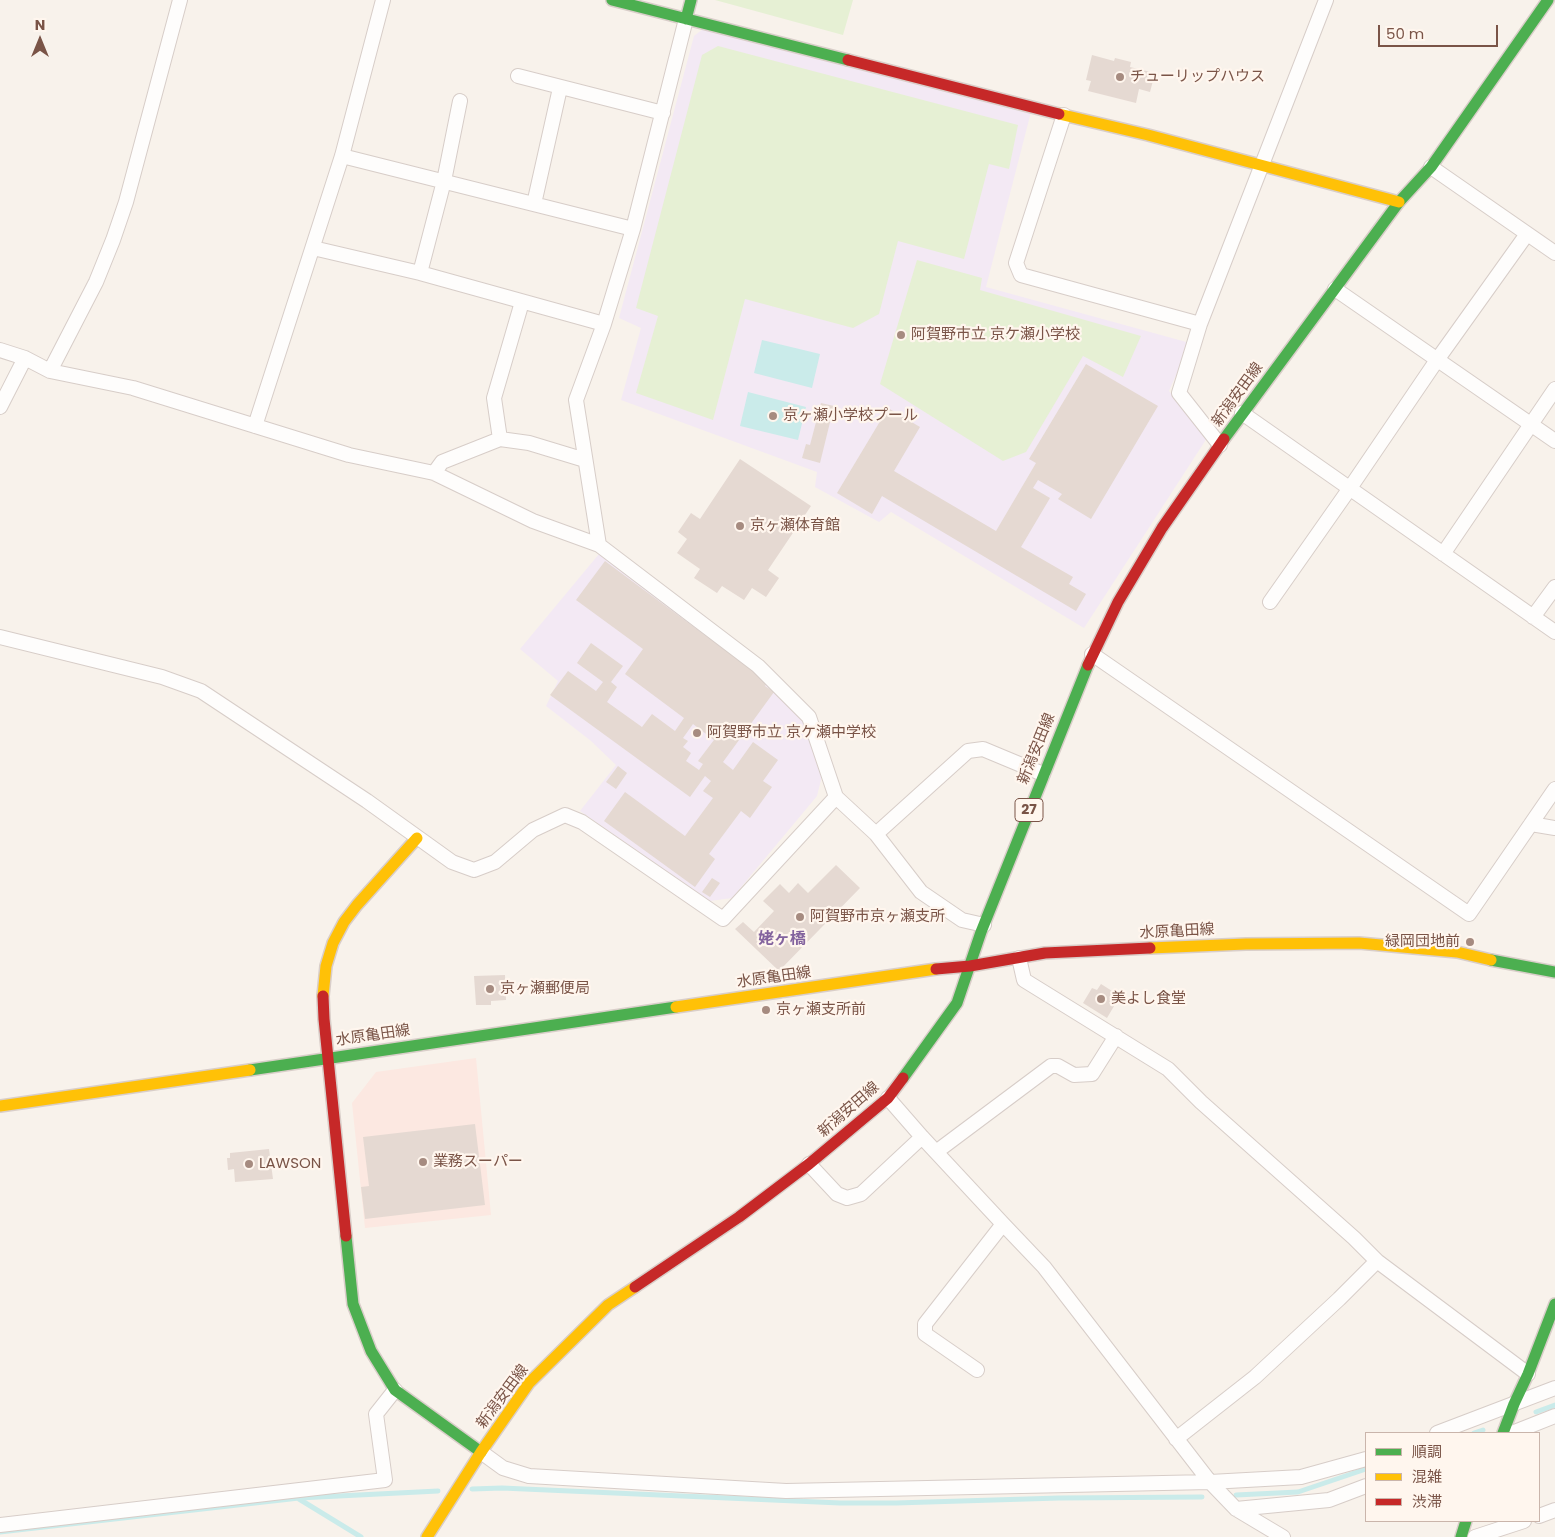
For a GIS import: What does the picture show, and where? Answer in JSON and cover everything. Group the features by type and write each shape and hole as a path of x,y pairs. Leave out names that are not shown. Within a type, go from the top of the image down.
{"main road":[{"path":"612,0 1148,135 1399,202"},
{"path":"686,19 691,0"},
{"name":"新潟安田線","path":"427,1537 481,1452 529,1383 608,1305 740,1217 809,1164 888,1098 957,1003 984,925 1092,654 1118,602 1162,528 1242,413 1399,202 1431,167 1548,0"},
{"path":"418,838 344,922 333,943 326,966 324,1019 353,1304 371,1351 395,1390 481,1452"},
{"name":"水原亀田線","path":"0,1106 934,969 970,966 1045,953 1302,942 1359,943 1457,952 1493,961 1555,972"},
{"path":"1503,1432 1555,1304"},
{"path":"1460,1537 1466,1522"}],"street":[{"path":"50,372 96,282 120,217 180,0"},
{"path":"255,426 342,156 383,0"},
{"path":"1220,445 1179,393 1200,324 1326,0"},
{"path":"598,545 576,400 604,324 633,228 686,19"},
{"path":"518,76 663,113"},
{"path":"534,204 560,88"},
{"path":"420,273 444,180 460,101"},
{"path":"1064,115 1016,263 1021,276 1200,324"},
{"path":"342,156 633,228"},
{"path":"1431,167 1555,253"},
{"path":"1270,602 1437,360 1528,234"},
{"path":"313,248 420,273 604,324"},
{"path":"1335,289 1555,441"},
{"path":"500,439 494,398 522,302"},
{"path":"0,350 26,358 50,372 133,388 349,455 434,473 533,520 598,545 758,666 809,717 836,797 876,834 921,892 962,920 984,925"},
{"path":"0,408 26,358"},
{"path":"1443,554 1555,389"},
{"path":"1242,413 1555,632"},
{"path":"434,473 442,462 500,439 529,443 585,460"},
{"path":"1533,617 1555,587"},
{"path":"0,637 162,677 201,691 367,801 452,862 474,870 496,862 533,830 565,815 582,822 723,919 836,797"},
{"path":"1092,654 1469,914 1555,790"},
{"path":"876,834 968,751 983,749 1043,774"},
{"path":"1531,824 1555,828"},
{"path":"1019,958 1024,980 1168,1069 1201,1102 1354,1238 1377,1261 1528,1374"},
{"path":"936,1152 1050,1066 1058,1066 1074,1075 1092,1074 1116,1036"},
{"path":"888,1098 1002,1224 1044,1266 1210,1482 1236,1509 1283,1537"},
{"path":"809,1164 838,1194 847,1198 861,1194 922,1137"},
{"path":"977,1370 925,1334 925,1324 1002,1224"},
{"path":"1176,1439 1255,1377 1377,1261"},
{"path":"1440,1432 1555,1388"},
{"path":"0,1525 385,1480 376,1414 395,1390"},
{"path":"1515,1432 1555,1416"},
{"path":"481,1452 503,1468 528,1476 786,1491 1210,1482 1301,1477 1365,1459"},
{"path":"1236,1509 1329,1500 1365,1486"},
{"path":"1540,1516 1555,1510"},
{"path":"1475,1537 1521,1522"}],"shaded area":[{"name":"阿賀野市立 京ケ瀬小学校","path":"703,29 1031,112 986,287 1190,343 1169,391 1207,438 1084,628 891,512 879,522 815,487 817,472 621,400 641,328 619,318 694,36"},
{"name":"阿賀野市立 京ケ瀬中学校","path":"599,554 768,680 811,725 824,768 817,796 732,898 710,901 580,811 616,765 591,741 546,706 558,681 520,649"},
{"path":"476,1058 491,1215 365,1228 352,1103 376,1072"}],"green space":[{"path":"715,0 853,0 843,35"},
{"path":"718,46 1018,125 1009,169 989,164 964,259 898,241 879,314 853,328 745,299 713,420 636,393 658,316 636,308 702,55"},
{"path":"917,260 982,278 980,290 1141,336 1123,377 1083,356 1026,452 1003,461 880,384"}],"water":[{"path":"762,340 820,354 812,388 754,373"},
{"name":"京ヶ瀬小学校プール","path":"748,392 806,407 798,440 740,426"}],"building":[{"name":"チューリップハウス","path":"1092,55 1114,61 1115,58 1131,62 1130,67 1155,73 1150,92 1139,89 1136,103 1088,91 1091,81 1086,80"},
{"path":"1086,364 1158,406 1091,519 1058,499 1062,494 1038,480 1033,488 1050,498 1021,547 1073,577 1069,584 1086,594 1076,611 882,496 872,514 837,493 888,408 920,427 894,471 996,531 1036,463 1029,459"},
{"path":"821,403 834,406 820,463 802,458 806,444 810,445"},
{"name":"京ヶ瀬体育館","path":"740,459 811,506 768,570 779,578 766,597 752,588 744,600 722,586 717,593 694,578 700,569 677,553 687,539 678,532 691,513 700,519"},
{"path":"605,561 768,682 765,686 774,692 723,762 733,770 753,742 778,760 763,781 772,787 750,818 741,811 709,854 715,859 695,887 604,821 625,792 685,836 713,798 703,791 711,781 705,776 690,797 550,695 568,671 596,691 603,682 577,663 591,643 623,666 611,682 617,687 607,702 642,727 652,714 675,731 684,718 625,674 643,649 576,600","holes":["693,724 714,740 698,761 703,764 699,770 686,761 691,753 683,747 688,741 683,738"]},
{"path":"618,766 627,773 616,789 606,782"},
{"name":"阿賀野市京ヶ瀬支所","path":"836,865 860,888 779,971 735,929 743,922 754,932 774,911 763,901 780,884 789,893 798,883 808,893"},
{"path":"712,878 720,883 710,897 702,892"},
{"path":"505,975 506,1000 491,1001 491,1005 476,1005 474,976"},
{"name":"美よし食堂","path":"1101,984 1120,996 1107,1018 1083,1003 1092,988 1097,990"},
{"name":"業務スーパー","path":"475,1124 485,1205 365,1219 361,1187 369,1186 363,1137"},
{"name":"LAWSON","path":"269,1149 273,1179 235,1182 234,1169 228,1170 227,1158 230,1158 230,1153"}],"waterway":[{"path":"1536,1412 1555,1405"},
{"path":"1477,1432 1483,1430"},
{"path":"1236,1495 1298,1492 1365,1469"},
{"path":"472,1489 502,1488 840,1503 1202,1497"},
{"path":"0,1532 299,1498 438,1491"},
{"path":"299,1499 361,1537"}],"traffic: fast":[{"path":"612,0 848,60"},
{"path":"686,19 691,0"},
{"path":"1224,439 1399,202 1431,167 1548,0"},
{"path":"903,1078 957,1003 981,932 1088,665"},
{"path":"1491,960 1555,972"},
{"path":"250,1070 676,1007"},
{"path":"346,1236 353,1304 371,1351 395,1390 481,1452"},
{"path":"1503,1432 1555,1304"},
{"path":"1461,1537 1466,1522"}],"traffic: slow":[{"path":"1059,114 1148,135 1399,202"},
{"path":"323,996 326,966 333,943 344,922 417,838"},
{"path":"1150,948 1246,944 1359,943 1457,952 1491,960"},
{"path":"676,1007 936,969"},
{"path":"0,1106 250,1070"},
{"path":"427,1537 481,1452 529,1383 608,1305 635,1287"}],"traffic: jam":[{"path":"848,60 1059,114"},
{"path":"1088,665 1118,602 1162,528 1224,439"},
{"path":"936,969 970,966 1045,953 1150,948"},
{"path":"323,996 346,1236"},
{"path":"635,1287 739,1217 809,1164 888,1098 903,1078"}],"place":[{"name":"チューリップハウス","path":"1120,77"},
{"name":"阿賀野市立 京ケ瀬小学校","path":"901,335"},
{"name":"京ヶ瀬小学校プール","path":"773,416"},
{"name":"京ヶ瀬体育館","path":"740,526"},
{"name":"阿賀野市立 京ケ瀬中学校","path":"697,733"},
{"name":"阿賀野市京ヶ瀬支所","path":"800,917"},
{"name":"緑岡団地前","path":"1470,942"},
{"name":"京ヶ瀬郵便局","path":"490,989"},
{"name":"美よし食堂","path":"1101,999"},
{"name":"京ヶ瀬支所前","path":"766,1010"},
{"name":"業務スーパー","path":"423,1162"},
{"name":"LAWSON","path":"249,1164"}],"district":[{"name":"姥ヶ橋","path":"782,940"}]}
